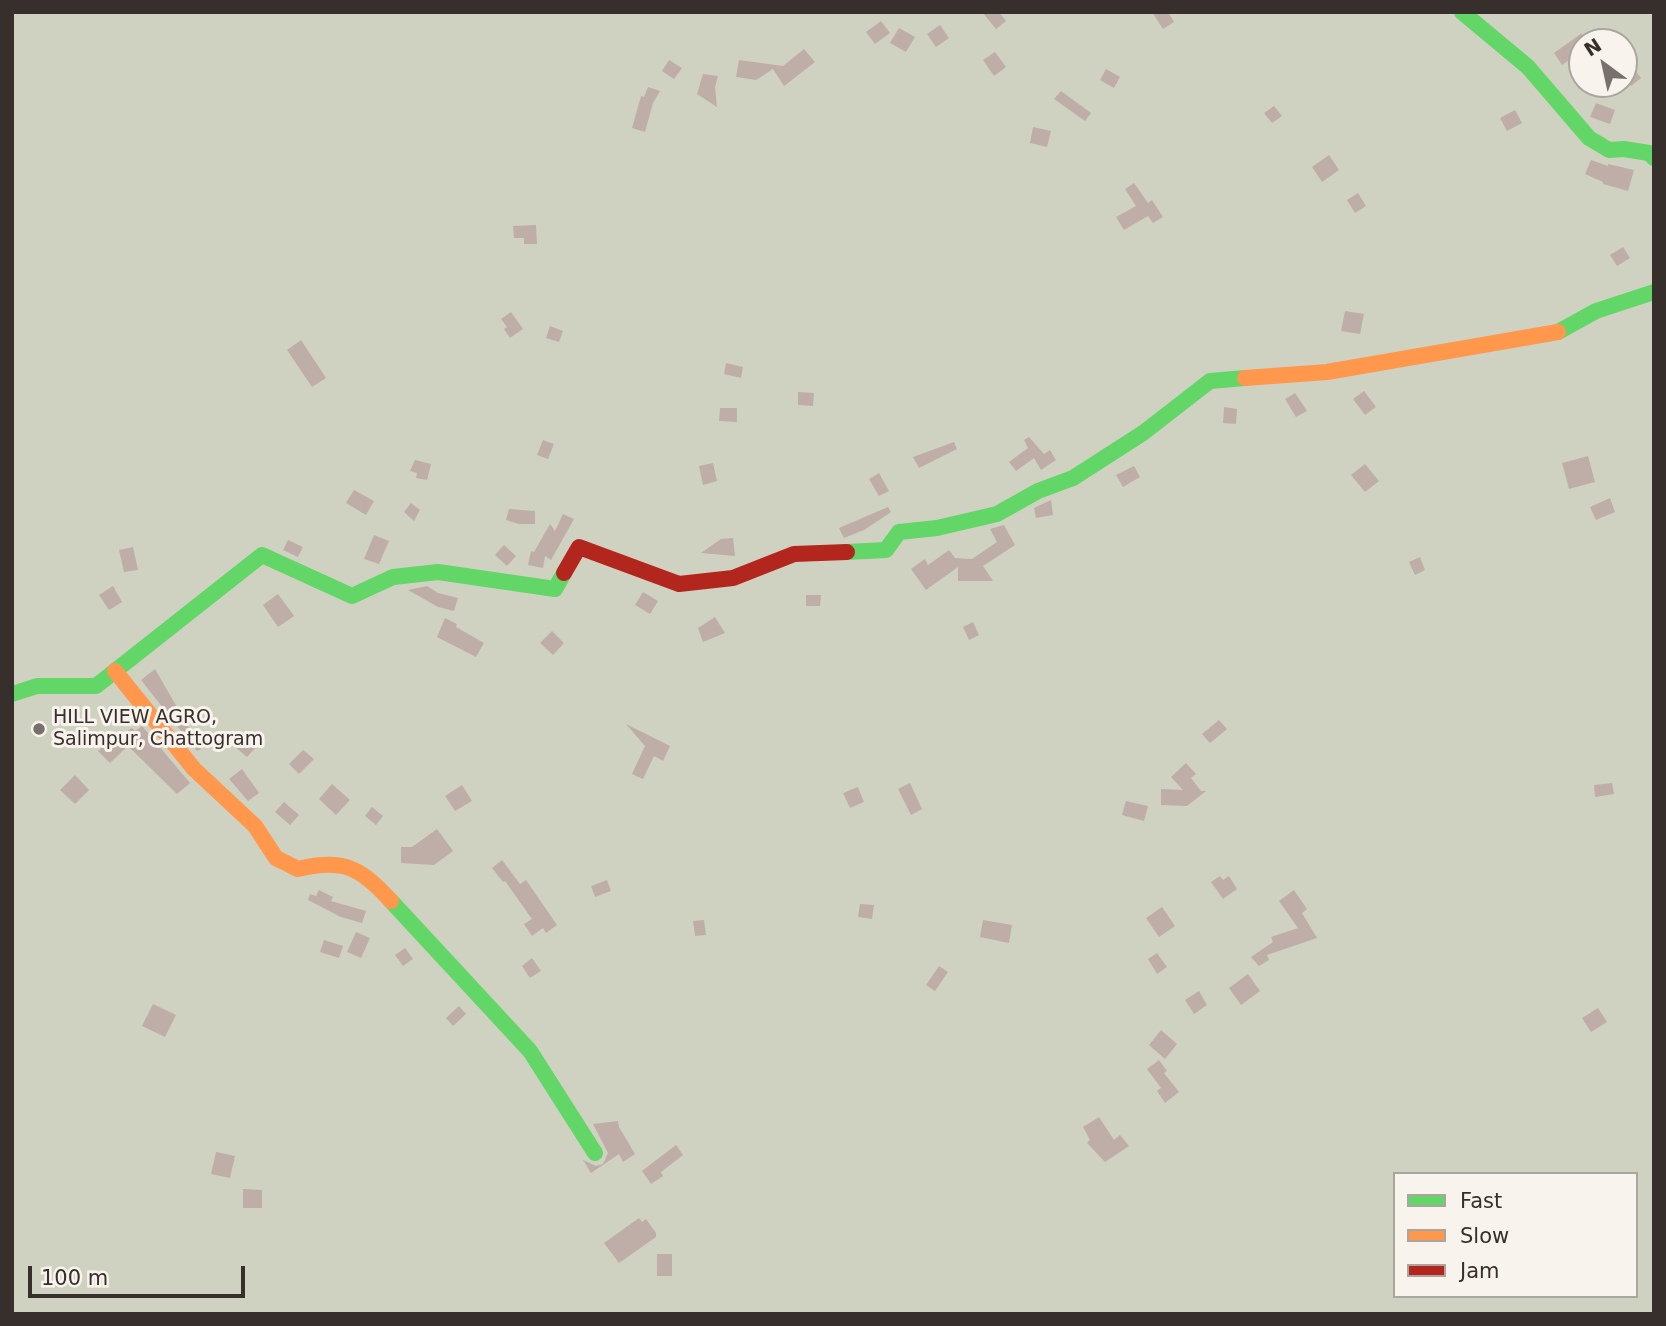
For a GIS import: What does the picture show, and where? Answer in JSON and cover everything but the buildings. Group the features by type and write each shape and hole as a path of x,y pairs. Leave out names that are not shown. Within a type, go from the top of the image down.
{"street":[{"path":"1462,12 1528,67 1589,138 1609,150 1624,149 1649,153 1654,158"},
{"path":"12,694 37,686 96,686 262,555 352,596 393,577 438,572 555,589 579,547 679,584 733,578 794,554 886,550 899,532 937,528 997,514 1038,491 1073,478 1143,433 1210,381 1327,372 1562,331 1596,311 1654,292"},
{"path":"115,671 194,769 255,826 276,858 298,869 323,863 357,869 383,892 530,1051 595,1153"}],"green space":[{"path":"12,12 1654,12 1654,1314 12,1314"}],"traffic: fast":[{"path":"1462,12 1528,67 1589,138 1609,150 1624,149 1649,153 1654,158"},
{"path":"1558,332 1596,311 1654,292"},
{"path":"847,552 886,550 899,532 937,528 997,514 1038,491 1073,478 1143,433 1210,381 1245,378"},
{"path":"12,694 37,686 96,686 262,555 352,596 393,577 438,572 555,589 564,573"},
{"path":"391,901 530,1051 595,1153"}],"traffic: slow":[{"path":"1245,378 1327,372 1558,332"},
{"path":"115,671 194,769 255,826 276,858 298,869 327,865 350,868 370,880 391,901"}],"traffic: jam":[{"path":"564,573 579,547 679,584 733,578 794,554 847,552"}],"place":[{"name":"HILL VIEW AGRO, Salimpur, Chattogram","path":"39,729"}]}
